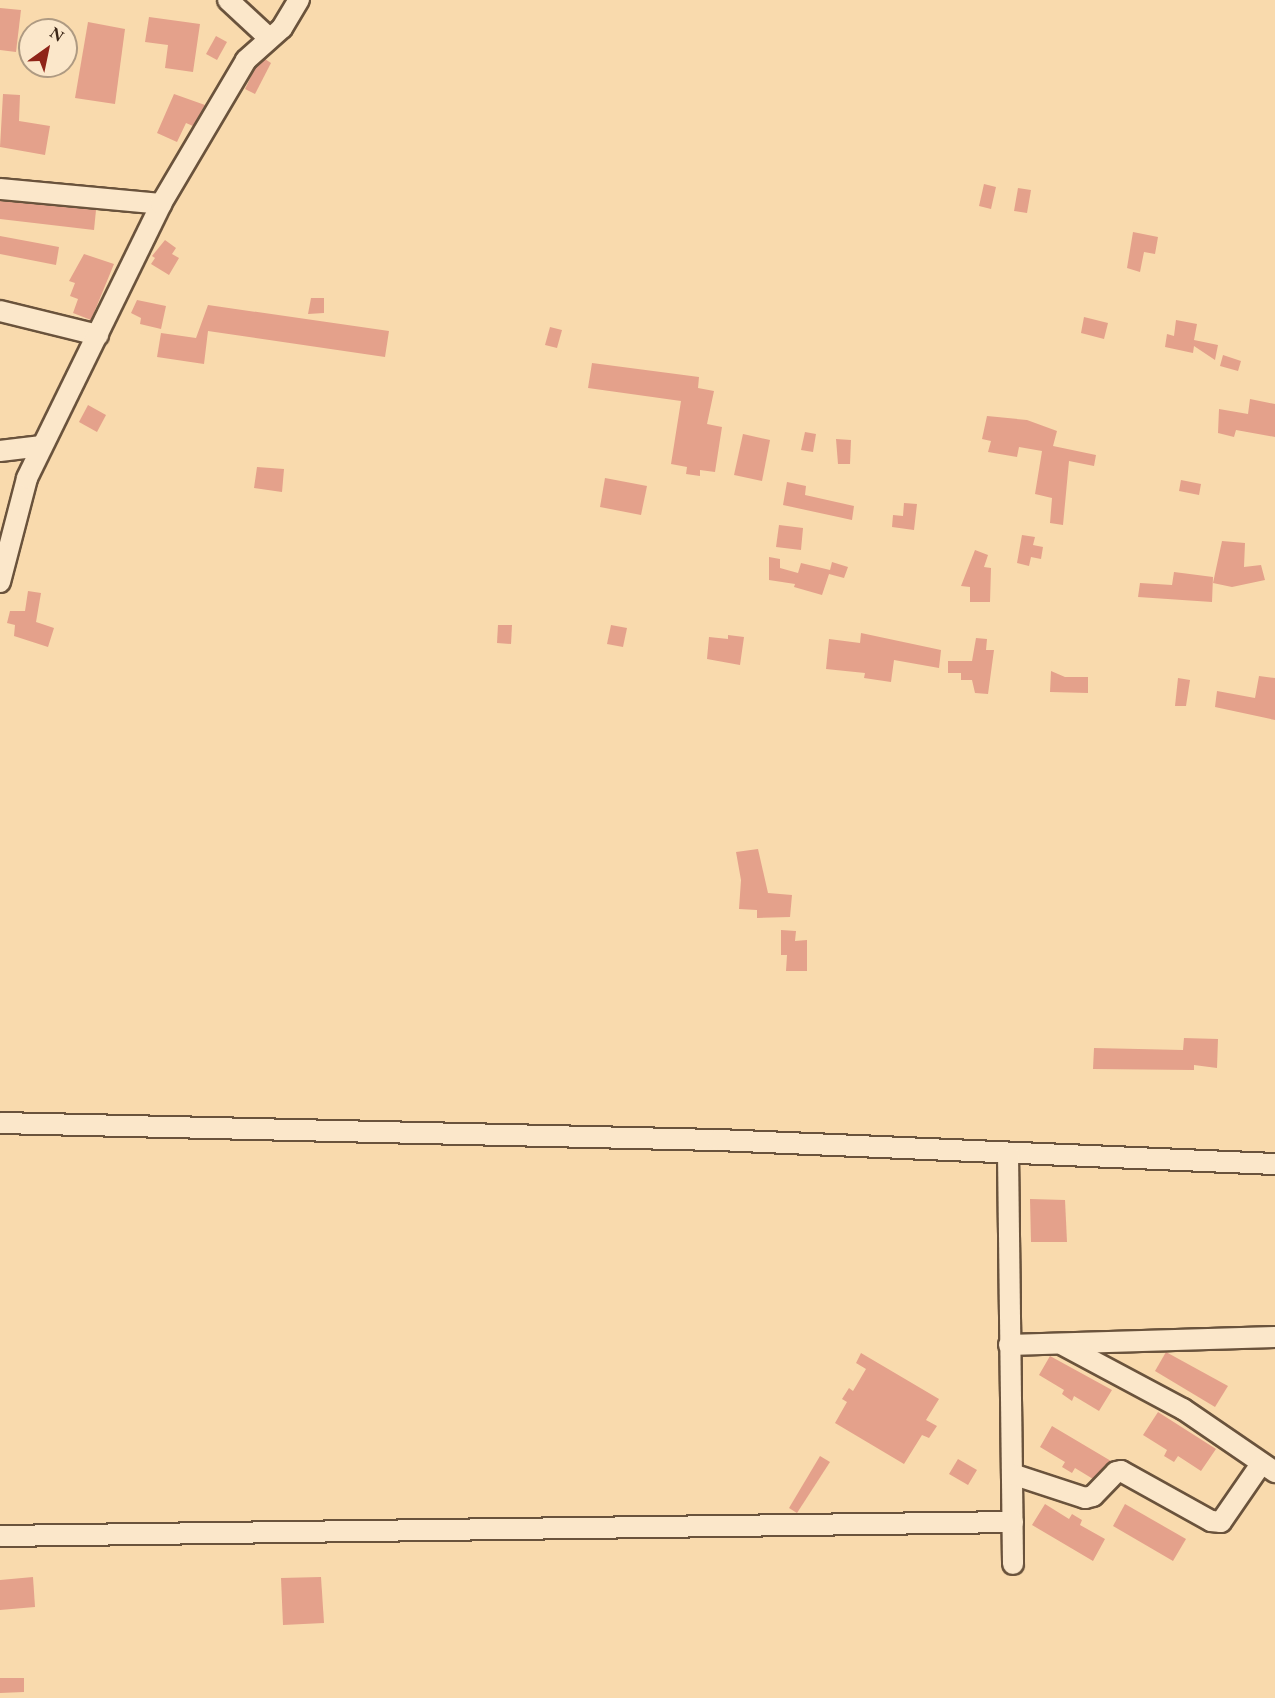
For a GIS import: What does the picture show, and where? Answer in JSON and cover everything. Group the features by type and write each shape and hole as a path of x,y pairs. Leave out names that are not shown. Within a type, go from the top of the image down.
{"street":[{"path":"228,0 269,38"},
{"path":"0,582 27,478 161,204 246,60 282,28 299,0"},
{"path":"0,189 161,204"},
{"path":"0,311 98,335"},
{"path":"0,451 42,446"},
{"path":"0,1123 436,1131 1275,1164"},
{"path":"1008,1153 1013,1564"},
{"path":"1009,1346 1275,1337"},
{"path":"1012,1474 1085,1498 1093,1496 1121,1471 1211,1521 1221,1522 1268,1468 1183,1409 1060,1344"},
{"path":"0,1536 1013,1522"}],"building":[{"path":"0,8 21,10 20,18 18,18 16,52 0,50"},
{"path":"149,17 200,24 193,72 165,68 168,45 145,42"},
{"path":"88,22 125,29 115,104 75,98"},
{"path":"216,36 227,42 217,60 206,54"},
{"path":"265,59 271,63 255,94 245,89 255,68"},
{"path":"3,94 20,95 19,121 50,126 45,155 0,147"},
{"path":"174,94 205,105 193,126 186,123 177,142 157,133"},
{"path":"984,184 996,187 991,209 979,206"},
{"path":"1018,188 1031,190 1027,213 1014,211"},
{"path":"0,201 96,210 94,230 0,219"},
{"path":"1133,232 1158,237 1155,254 1144,252 1140,272 1127,268"},
{"path":"0,236 59,247 56,265 0,254"},
{"path":"165,240 176,248 172,254 179,258 169,275 151,264 155,258 152,256"},
{"path":"84,254 114,264 91,320 73,313 78,299 70,296 75,283 69,281"},
{"path":"311,298 324,298 324,313 308,314"},
{"path":"137,300 166,306 161,329 140,324 141,318 131,313"},
{"path":"208,305 389,331 385,357 208,331 204,364 157,357 161,333 196,338"},
{"path":"1084,317 1108,323 1104,339 1081,333"},
{"path":"1176,320 1197,324 1194,340 1218,345 1215,360 1194,346 1193,353 1165,347 1167,334 1174,336"},
{"path":"550,327 562,330 557,348 545,345"},
{"path":"1223,355 1241,361 1238,371 1220,366"},
{"path":"592,363 699,377 698,388 714,391 707,424 722,427 715,472 700,470 700,476 686,474 687,467 671,464 681,401 588,388"},
{"path":"1250,399 1275,404 1275,437 1236,430 1234,437 1218,433 1219,409 1248,414"},
{"path":"88,405 106,415 97,432 79,422"},
{"path":"987,416 1027,420 1057,431 1053,446 1096,455 1094,466 1069,461 1063,525 1050,523 1052,498 1035,494 1042,451 1019,447 1017,457 988,452 991,441 982,439"},
{"path":"805,432 816,434 813,452 801,450"},
{"path":"743,434 770,440 762,481 734,475"},
{"path":"836,439 851,440 850,464 838,464"},
{"path":"257,467 284,469 282,492 254,488"},
{"path":"605,478 647,486 641,515 600,507"},
{"path":"1181,480 1201,484 1199,495 1179,491"},
{"path":"787,482 806,486 805,495 854,506 852,520 783,505"},
{"path":"904,503 917,504 914,530 892,527 893,515 903,516"},
{"path":"779,525 803,528 801,550 776,547"},
{"path":"1022,535 1035,537 1033,545 1043,547 1041,559 1031,557 1029,566 1017,563"},
{"path":"1222,541 1245,543 1244,567 1261,565 1265,580 1232,587 1213,583"},
{"path":"975,550 988,555 984,567 991,568 990,602 970,602 970,587 961,586"},
{"path":"769,557 780,559 780,568 798,573 801,563 830,570 832,562 848,567 844,578 829,574 822,595 794,587 795,584 769,580"},
{"path":"1174,572 1213,577 1212,602 1138,597 1140,583 1172,585"},
{"path":"28,591 41,593 36,622 54,628 48,647 14,636 15,625 7,623 10,611 25,611"},
{"path":"498,625 512,625 511,644 497,643"},
{"path":"611,625 627,628 623,647 607,644"},
{"path":"861,633 941,650 939,668 894,660 891,682 864,678 865,673 826,669 829,639 860,643"},
{"path":"728,635 744,637 740,665 707,659 709,637 728,639"},
{"path":"976,638 987,639 986,650 994,650 988,694 975,693 972,680 961,680 961,673 948,673 948,661 972,661"},
{"path":"1051,671 1065,677 1088,677 1088,693 1050,692"},
{"path":"1259,676 1275,678 1275,720 1215,707 1217,691 1255,698"},
{"path":"1178,678 1190,680 1186,706 1175,706"},
{"path":"758,849 768,893 792,895 790,917 757,918 757,910 739,909 741,880 736,852"},
{"path":"781,930 796,931 795,941 807,940 807,971 786,971 787,955 781,955"},
{"path":"1184,1038 1218,1039 1217,1068 1194,1065 1194,1070 1093,1069 1094,1048 1183,1050"},
{"path":"1030,1199 1065,1200 1067,1242 1031,1242"},
{"path":"1166,1352 1228,1386 1215,1407 1155,1371"},
{"path":"861,1353 939,1399 926,1420 937,1426 929,1438 922,1435 904,1464 835,1423 847,1402 842,1399 849,1388 853,1391 866,1369 856,1363"},
{"path":"1050,1356 1112,1390 1099,1411 1074,1396 1072,1401 1062,1394 1064,1390 1039,1375"},
{"path":"1158,1412 1216,1449 1201,1471 1178,1456 1174,1462 1164,1456 1167,1450 1143,1435"},
{"path":"1052,1426 1111,1461 1093,1479 1075,1468 1072,1473 1062,1467 1065,1462 1040,1447"},
{"path":"820,1456 830,1462 797,1513 789,1508"},
{"path":"958,1459 977,1470 968,1485 949,1474"},
{"path":"1045,1504 1069,1519 1072,1514 1082,1520 1080,1525 1105,1539 1093,1561 1032,1525"},
{"path":"1125,1504 1186,1539 1173,1561 1113,1526"},
{"path":"33,1577 35,1607 0,1610 0,1580"},
{"path":"321,1577 324,1623 283,1625 281,1578"},
{"path":"0,1678 24,1678 24,1692 0,1693"}]}
